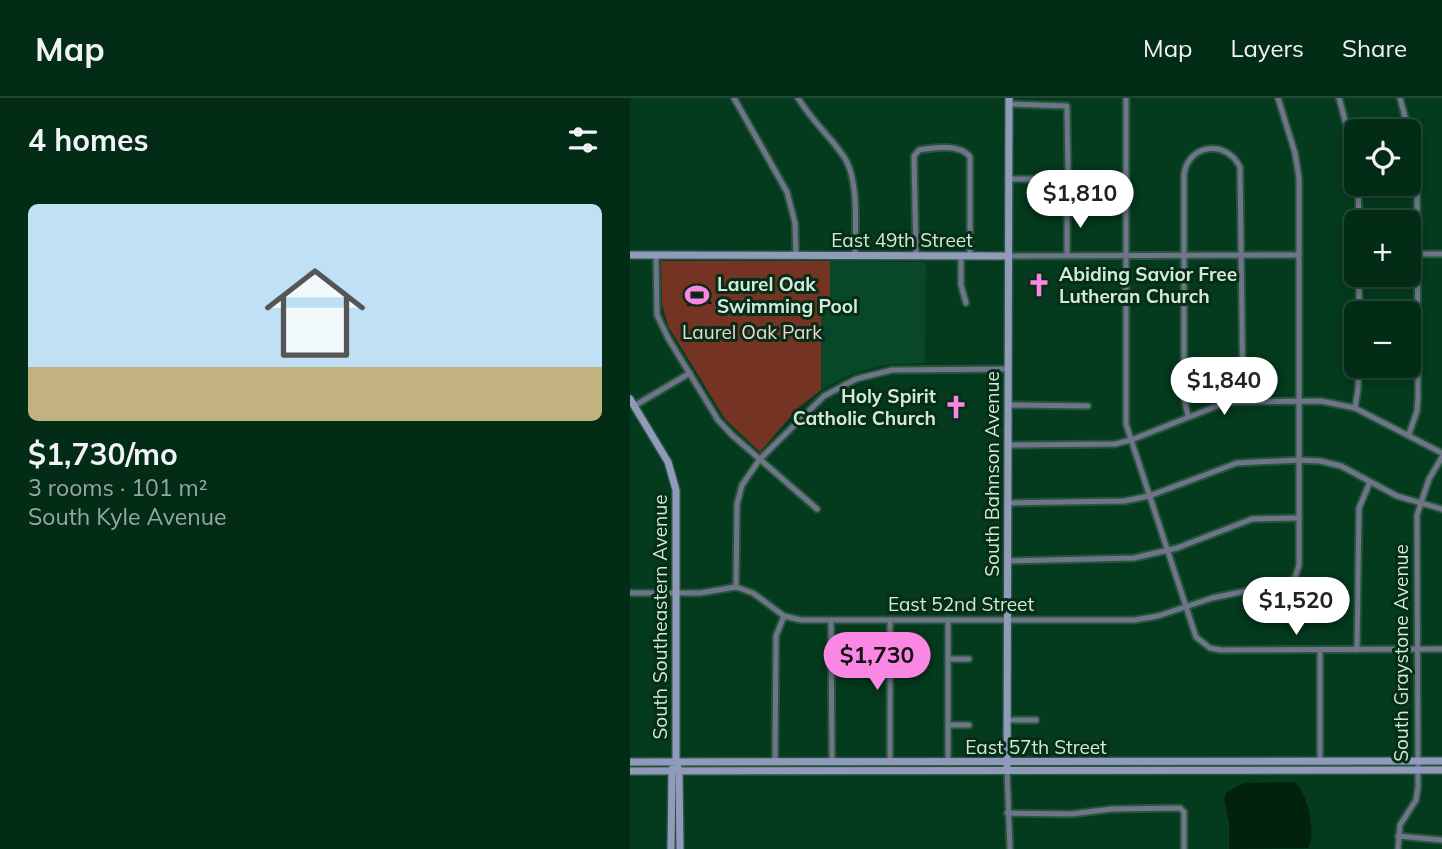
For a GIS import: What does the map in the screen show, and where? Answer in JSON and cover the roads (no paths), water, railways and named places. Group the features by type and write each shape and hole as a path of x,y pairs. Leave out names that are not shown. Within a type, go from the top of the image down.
{"main road":[{"name":"South Bahnson Avenue","path":"1007,767 1009,101"},
{"name":"East 49th Street","path":"630,255 1008,256"},
{"name":"South Southeastern Avenue","path":"632,402 668,462 674,480 676,762 671,849"},
{"name":"East 57th Street","path":"630,762 948,763 1007,767 1417,766 1442,761"},
{"name":"East 57th Street","path":"630,771 1320,762 1417,766 1442,770"},
{"name":"South Southeastern Avenue","path":"675,771 680,849"}],"street":[{"path":"734,98 787,192 794,223 796,256"},
{"path":"798,98 817,127 844,155 854,188 855,256"},
{"path":"1126,98 1125,418 1196,637 1210,648 1221,650 1442,649"},
{"path":"1008,561 1115,560 1167,551 1252,519 1299,518 1297,163 1278,98"},
{"path":"1339,98 1345,119"},
{"path":"1400,98 1417,173 1417,210"},
{"path":"1009,101 1067,106 1068,161 1068,174 1063,179 1009,179"},
{"path":"916,256 914,156 919,150 951,149 964,150 970,157 970,256"},
{"path":"1188,416 1184,397 1185,165 1196,153 1212,149 1229,153 1241,167 1243,401"},
{"path":"1067,206 1068,255"},
{"path":"1421,254 1442,254"},
{"path":"656,255 657,316 718,420 817,509"},
{"name":"East 49th Street","path":"1008,256 1299,255"},
{"path":"961,256 961,285 966,303"},
{"path":"1409,434 1417,411 1418,397 1416,287"},
{"path":"630,593 711,592 736,587 738,498 743,481 814,405 837,388 856,379 892,370 1008,369"},
{"path":"632,402 690,373"},
{"path":"1355,408 1359,378"},
{"path":"1008,445 1106,445 1131,440 1227,402 1299,401 1334,403 1355,408 1409,434 1442,455"},
{"path":"1008,405 1088,406"},
{"name":"South Graystone Avenue","path":"1398,849 1401,825 1418,794 1416,524 1420,503 1442,455"},
{"path":"1008,503 1116,502 1149,496 1237,463 1299,460 1332,463 1397,496 1442,509"},
{"path":"1357,650 1359,508 1370,482"},
{"name":"East 52nd Street","path":"736,587 753,593 784,616 802,620 1134,620 1158,617 1212,598 1285,584 1295,578 1299,565 1299,518"},
{"path":"775,763 776,636 784,616"},
{"path":"831,620 832,763"},
{"path":"890,620 890,763"},
{"path":"948,620 948,763"},
{"path":"1320,650 1320,762"},
{"path":"948,659 969,659"},
{"path":"1007,720 1036,720"},
{"path":"948,724 969,725"},
{"name":"South Bahnson Avenue","path":"1007,767 1010,849"},
{"path":"1007,813 1071,814 1112,809 1183,809 1184,849"},
{"path":"1398,836 1442,840"}],"place":[{"name":"Abiding Savior Free Lutheran Church","path":"1039,285"},
{"name":"Laurel Oak Swimming Pool","path":"697,295"},
{"name":"Holy Spirit Catholic Church","path":"956,407"}],"park label":[{"name":"Laurel Oak Park","path":"752,332"}]}
